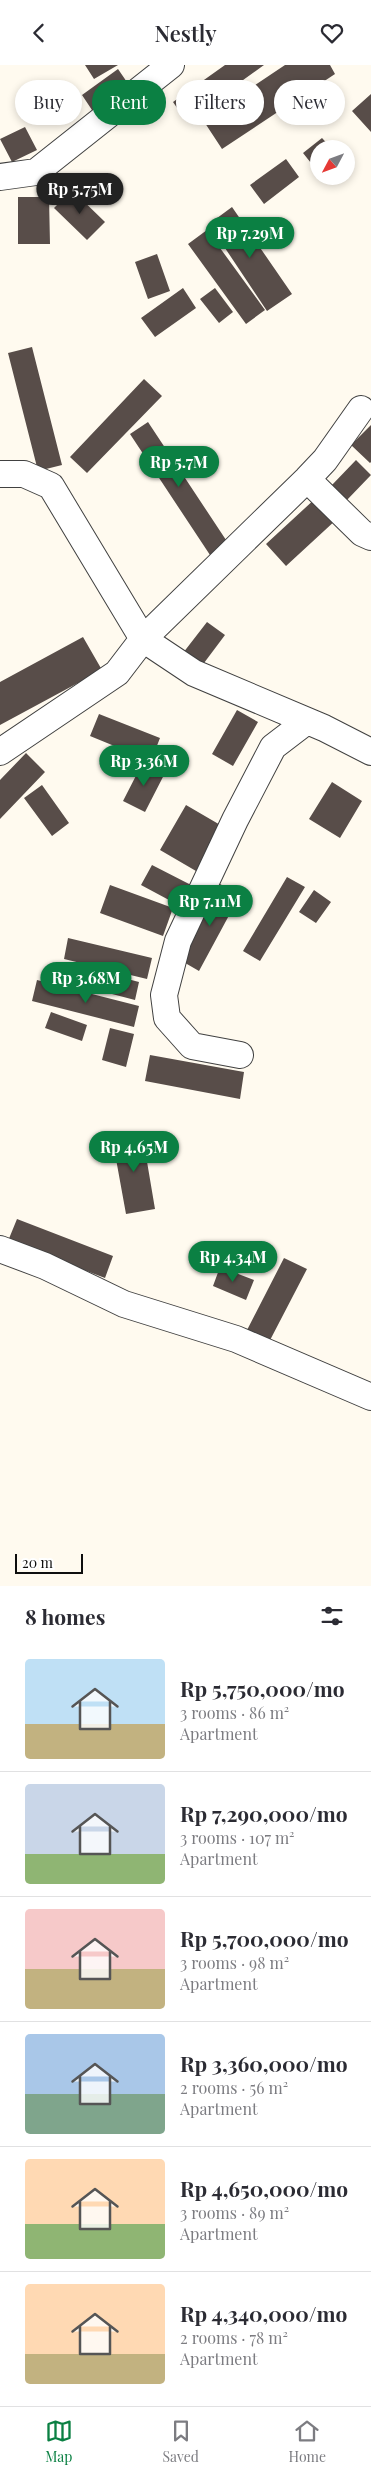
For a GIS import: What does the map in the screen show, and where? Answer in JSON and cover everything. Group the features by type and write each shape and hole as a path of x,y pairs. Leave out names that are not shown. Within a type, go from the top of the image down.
{"street":[{"path":"0,177 36,171 145,73 171,65"},
{"path":"0,752 117,673 143,639 307,479 324,460 361,409"},
{"path":"0,474 24,474 51,486 143,639 194,673 307,721 371,752"},
{"path":"307,479 362,533 371,537"},
{"path":"240,1055 192,1046 166,1018 164,995 178,941 235,820 273,747 307,721"},
{"path":"0,1249 124,1303 236,1339 371,1397"}],"building":[{"path":"85,65 118,65 94,79"},
{"path":"225,65 264,65 243,80 204,80"},
{"path":"285,65 330,65 335,74 326,80 274,80 274,114 264,121 263,80"},
{"path":"118,69 126,80 103,80"},
{"path":"92,88 92,110 82,95"},
{"path":"371,94 371,132 352,111"},
{"path":"206,125 258,125 222,149"},
{"path":"25,127 37,150 12,162 0,139"},
{"path":"310,147 310,162 303,153"},
{"path":"286,159 299,177 264,204 250,185"},
{"path":"72,190 105,222 87,240 54,208"},
{"path":"18,197 49,197 50,244 18,244"},
{"path":"232,207 292,294 267,311 209,224"},
{"path":"207,230 265,310 246,324 188,244"},
{"path":"157,254 170,291 148,299 135,262"},
{"path":"183,288 196,308 155,337 141,318"},
{"path":"215,288 233,312 219,323 200,299"},
{"path":"32,347 62,465 38,471 8,353"},
{"path":"144,379 162,396 87,473 70,457"},
{"path":"148,422 228,543 210,555 130,434"},
{"path":"371,425 371,462 370,463 351,445"},
{"path":"356,460 371,475 346,501 331,486"},
{"path":"317,497 337,519 286,566 266,544"},
{"path":"207,622 225,635 201,667 183,653"},
{"path":"83,637 102,670 0,725 0,682"},
{"path":"237,710 258,722 233,766 212,754"},
{"path":"99,714 160,738 151,761 90,736"},
{"path":"26,753 45,772 0,819 0,780"},
{"path":"143,762 165,773 145,812 123,801"},
{"path":"332,782 362,801 340,838 309,819"},
{"path":"42,785 69,823 52,836 24,798"},
{"path":"186,805 222,826 196,871 160,850"},
{"path":"152,865 193,886 182,907 141,885"},
{"path":"287,877 305,887 260,961 243,951"},
{"path":"220,884 240,895 199,971 180,960"},
{"path":"110,885 173,908 163,936 100,913"},
{"path":"314,890 331,902 316,923 299,912"},
{"path":"68,938 152,958 147,979 64,959"},
{"path":"93,970 139,982 135,1000 89,988"},
{"path":"37,980 139,1006 134,1027 32,1001"},
{"path":"51,1012 87,1025 82,1041 45,1028"},
{"path":"110,1028 134,1034 126,1067 102,1060"},
{"path":"150,1055 244,1072 240,1099 145,1081"},
{"path":"142,1132 155,1209 126,1214 112,1137"},
{"path":"17,1219 113,1256 105,1278 8,1241"},
{"path":"284,1258 307,1269 267,1346 245,1334"},
{"path":"220,1267 254,1280 246,1300 213,1286"}]}
